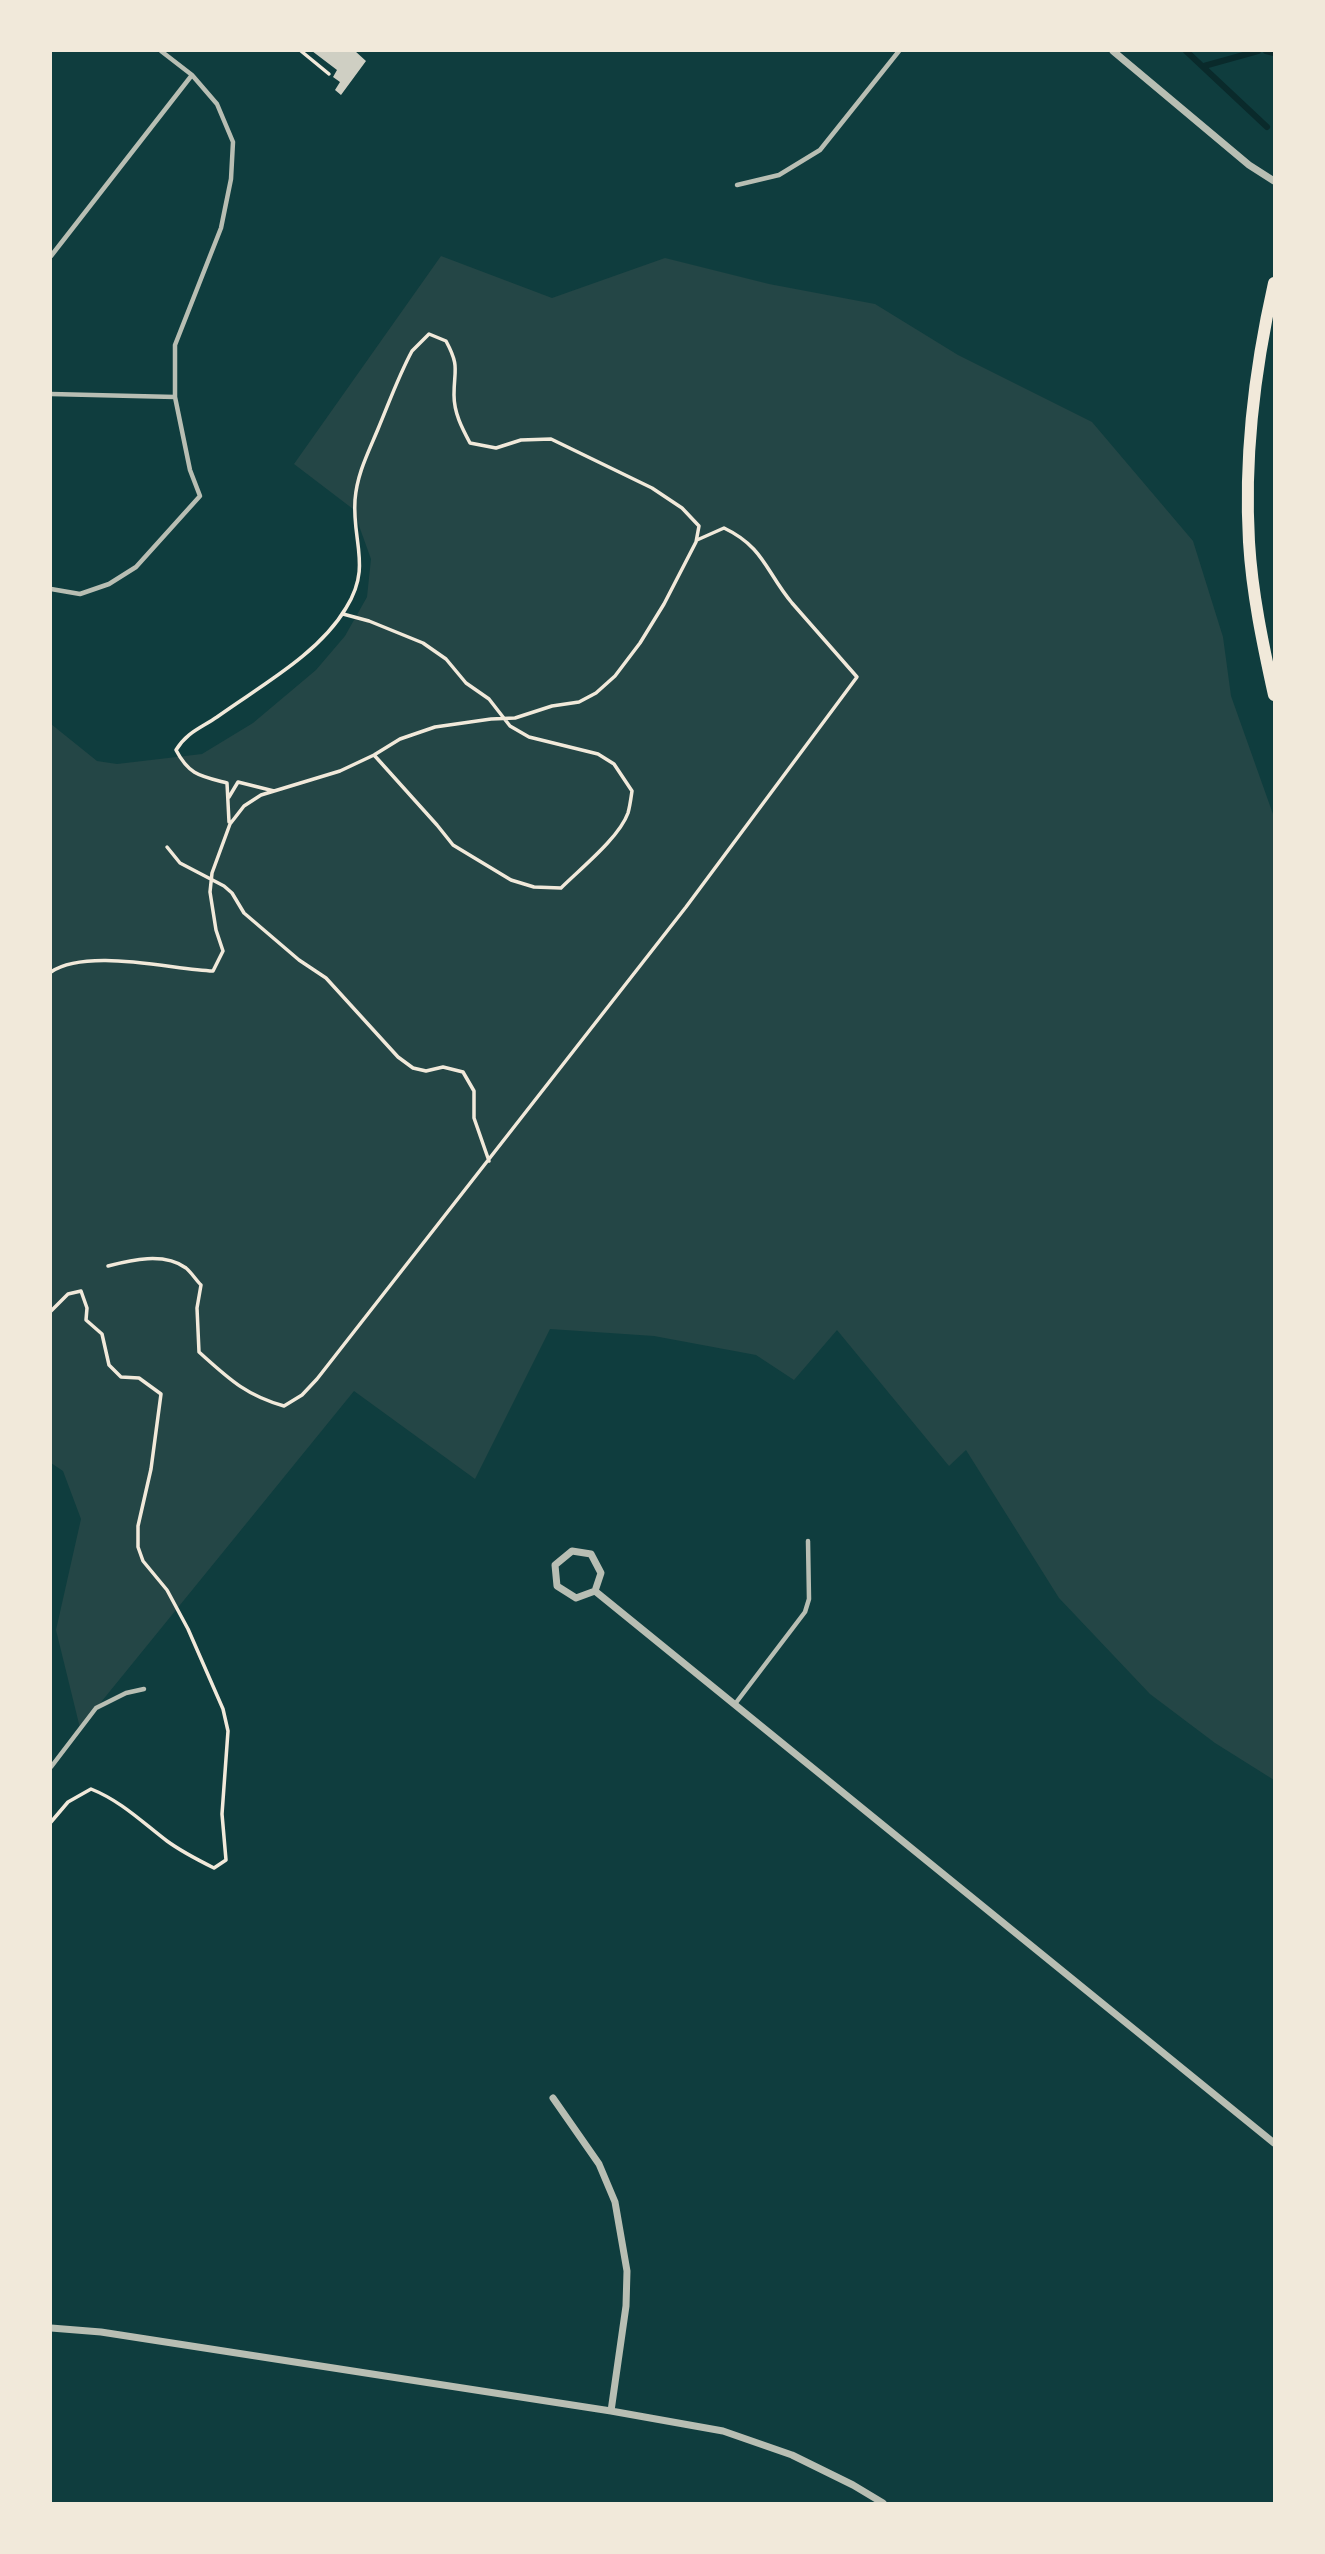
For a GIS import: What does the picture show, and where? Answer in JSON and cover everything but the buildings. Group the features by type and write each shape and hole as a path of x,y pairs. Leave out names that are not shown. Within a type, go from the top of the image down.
{"main road":[{"path":"1274,283 1256,387 1249,512 1252,576 1274,695"}],"street":[{"path":"1113,51 1249,165 1274,181"},
{"path":"572,1551 591,1554 601,1573 595,1591 576,1598 557,1586 555,1565 572,1551"},
{"path":"595,1591 1274,2143"},
{"path":"553,2098 599,2164 615,2202 627,2271 626,2306 611,2411"},
{"path":"51,2328 101,2332 611,2411 723,2431 792,2455 883,2503"}],"lane":[{"path":"51,589 80,594 109,584 136,568 200,496 190,470 175,397 175,345 221,228 231,179 233,142 217,104 192,75 161,51"},
{"path":"737,185 779,175 820,150 899,51"},
{"path":"51,256 192,75"},
{"path":"51,394 175,397"},
{"path":"734,1705 805,1612 809,1599 808,1541"},
{"path":"51,1767 96,1708 126,1693 144,1689"}],"path":[{"path":"301,51 329,74"},
{"path":"51,972 66,966 95,961 143,962 187,970 213,971 223,951 216,930 210,892 212,873 229,824 244,806 274,791 340,771 400,739 435,727 515,718 552,706 579,702 596,693 615,676 640,643 664,604 696,540 699,526 682,508 652,488 551,439 521,440 495,448 470,443 458,421 454,396 457,377 454,357 446,341 429,334 412,351 394,385 377,432 364,457 355,501 361,571 343,614 314,647 185,737 176,750 185,767 226,783 229,824"},
{"path":"108,1266 126,1261 162,1259 185,1267 201,1285 197,1308 199,1352 234,1383 259,1399 284,1406 302,1395 317,1379 686,907 857,677 792,603 766,563 742,537 724,528 696,540"},
{"path":"343,614 369,621 422,643 446,659 466,683 489,699 510,726 529,737 598,754 614,764 632,790 627,814 612,836 583,867 561,888 534,887 511,880 453,845 374,755"},
{"path":"228,799 238,782 274,791"},
{"path":"167,847 180,863 224,886 232,893 244,913 299,960 326,978 330,986 398,1057 413,1068 426,1071 443,1067 463,1072 474,1091 474,1118 489,1161"},
{"path":"51,1311 68,1294 81,1292 87,1308 86,1320 102,1334 109,1365 121,1377 139,1378 161,1394 151,1469 138,1526 138,1547 143,1561 167,1590 188,1629 223,1709 228,1731 222,1814 226,1860 214,1868 193,1858 122,1804 92,1789 68,1801 51,1822"}],"shaded area":[{"path":"441,256 552,298 665,258 769,284 875,304 958,355 1092,422 1193,541 1223,637 1231,696 1274,817 1274,1780 1215,1743 1150,1694 1059,1598 966,1450 949,1466 837,1330 794,1380 756,1355 654,1336 550,1329 475,1479 354,1391 80,1728 56,1630 81,1519 63,1471 51,1463 51,724 97,761 117,764 202,754 253,723 316,670 345,636 367,597 371,559 353,509 294,464"}],"waterway":[{"path":"1186,51 1267,127"},
{"path":"1204,66 1258,51"},
{"path":"1266,51 1274,53"}]}
